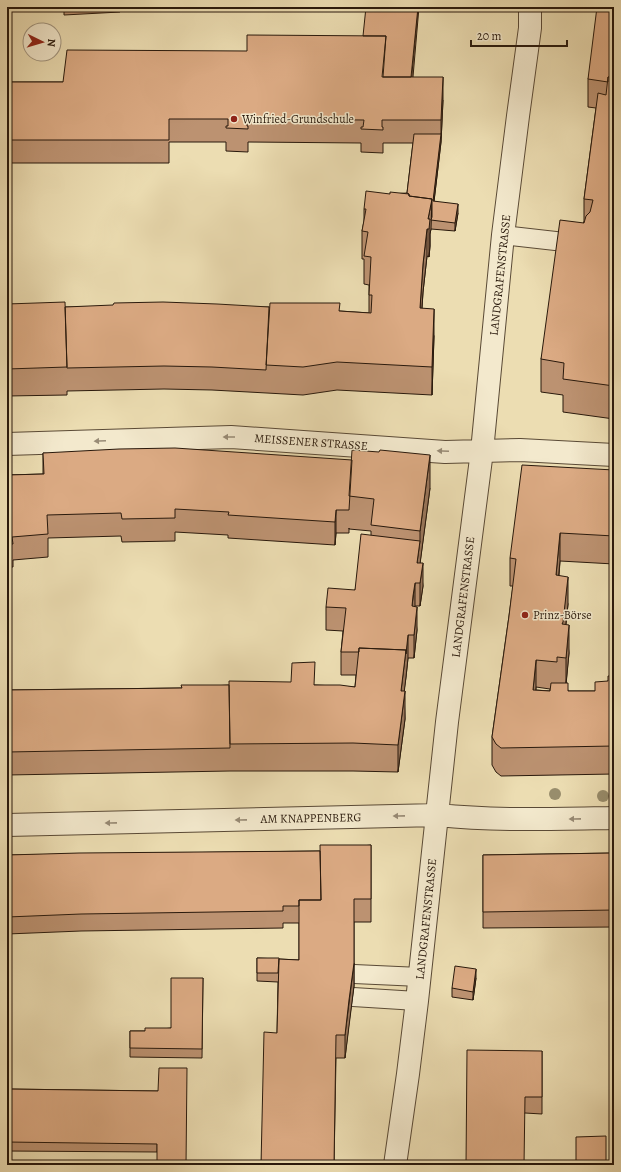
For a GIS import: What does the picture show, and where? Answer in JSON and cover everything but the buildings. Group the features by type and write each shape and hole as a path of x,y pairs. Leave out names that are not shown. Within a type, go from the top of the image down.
{"street":[{"name":"LANDGRAFENSTRASSE","path":"394,1165 408,1074 420,977 447,722 482,451 504,235 530,28 530,7"},
{"name":"LANDGRAFENSTRASSE","path":"530,28 537,7"},
{"name":"MEISSENER STRASSE","path":"7,444 231,437 445,452 520,450 614,455"},
{"name":"AM KNAPPENBERG","path":"7,825 438,815 477,819 614,818"}],"lane":[{"path":"504,235 590,244"},
{"path":"354,974 420,977"},
{"path":"353,997 417,1001"}],"place":[{"name":"Winfried-Grundschule","path":"234,119"},
{"name":"Prinz-Börse","path":"525,615"}]}
